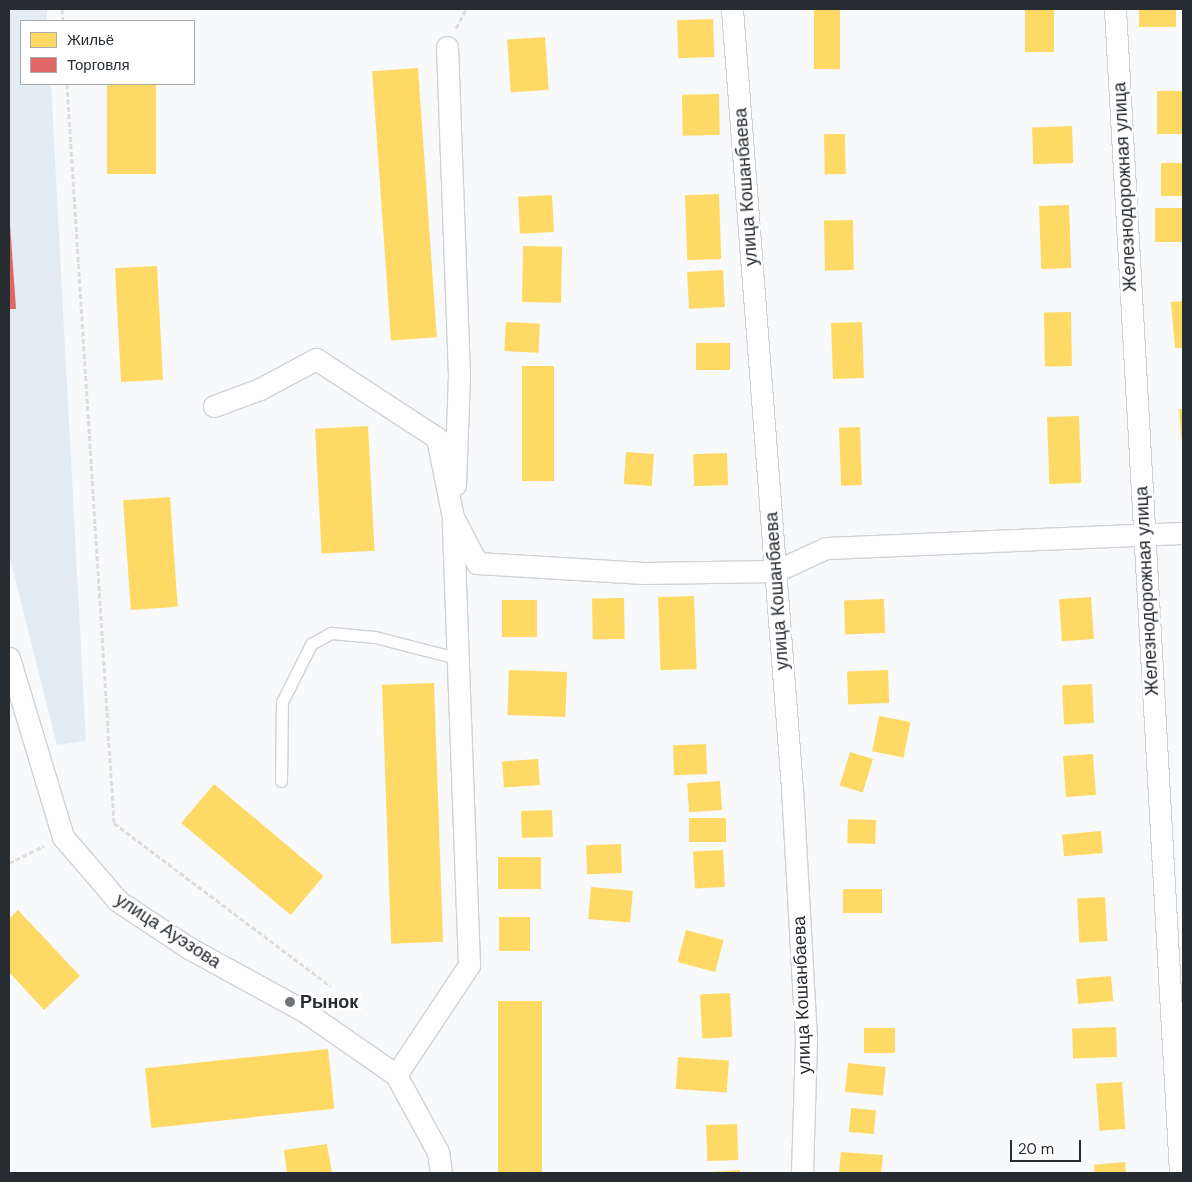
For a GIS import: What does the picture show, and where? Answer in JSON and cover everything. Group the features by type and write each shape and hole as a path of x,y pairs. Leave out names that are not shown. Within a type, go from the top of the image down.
{"street":[{"name":"улица Кошанбаева","path":"732,9 776,572 806,1039 802,1173"},
{"name":"Железнодорожная улица","path":"1115,9 1180,1173"},
{"path":"441,1173 438,1152 396,1075 468,965 456,658 453,517 459,376 447,47"},
{"path":"214,406 260,389 316,359 437,438 453,517 477,563 644,573 776,572 826,548 1144,532 1183,533"},
{"name":"улица Ауэзова","path":"9,658 63,837 118,901 189,948 304,1011 396,1075"}],"lane":[{"path":"281,781 282,702 311,644 331,633 375,637 456,658"}],"path":[{"path":"67,85 114,824 330,986"},
{"path":"9,863 63,837"}],"shaded area":[{"path":"9,9 47,9 47,20 20,20 20,85 51,85 86,741 57,745 9,554"}],"building: Жильё":[{"path":"814,9 840,9 840,69 814,69"},
{"path":"1025,9 1054,9 1054,52 1025,52"},
{"path":"1139,9 1176,9 1176,27 1139,27"},
{"path":"713,19 714,57 678,58 677,20"},
{"path":"545,37 549,90 511,93 507,40"},
{"path":"418,68 437,337 391,341 372,71"},
{"path":"107,85 156,85 156,174 107,174"},
{"path":"1157,91 1183,91 1183,134 1157,134"},
{"path":"719,94 720,135 683,136 682,95"},
{"path":"1072,126 1073,163 1033,164 1032,127"},
{"path":"824,134 845,134 846,174 825,174"},
{"path":"1161,163 1183,163 1183,196 1161,196"},
{"path":"719,194 721,259 687,260 685,195"},
{"path":"552,195 554,232 520,234 518,197"},
{"path":"1069,205 1071,268 1041,269 1039,206"},
{"path":"1155,208 1183,208 1183,242 1155,242"},
{"path":"853,220 854,270 825,270 824,221"},
{"path":"523,246 562,247 561,303 522,302"},
{"path":"157,266 163,380 121,382 115,268"},
{"path":"723,270 725,307 689,309 687,272"},
{"path":"1183,301 1183,348 1175,348 1171,302"},
{"path":"1044,312 1071,312 1072,366 1045,366"},
{"path":"506,322 540,324 538,353 504,351"},
{"path":"862,322 864,378 833,379 831,323"},
{"path":"696,343 730,343 730,370 696,370"},
{"path":"522,366 554,366 554,481 522,481"},
{"path":"1179,409 1183,409 1183,444 1182,444"},
{"path":"1079,416 1081,483 1049,484 1047,417"},
{"path":"368,426 375,551 322,554 315,429"},
{"path":"860,427 862,485 841,486 839,428"},
{"path":"626,452 654,454 652,486 624,484"},
{"path":"727,453 728,485 694,486 693,454"},
{"path":"170,497 178,607 131,610 123,500"},
{"path":"694,596 697,669 661,670 658,597"},
{"path":"1091,597 1094,639 1062,641 1059,599"},
{"path":"624,598 625,639 593,640 592,599"},
{"path":"884,599 885,633 845,634 844,600"},
{"path":"502,600 537,600 537,637 502,637"},
{"path":"509,670 567,672 565,717 507,715"},
{"path":"888,670 889,703 848,704 847,671"},
{"path":"434,683 443,942 391,944 382,685"},
{"path":"1092,684 1094,723 1064,725 1062,686"},
{"path":"879,716 910,722 904,757 872,751"},
{"path":"706,744 707,774 674,775 673,745"},
{"path":"850,752 873,759 863,792 840,785"},
{"path":"1093,754 1096,795 1066,797 1063,756"},
{"path":"538,759 540,785 504,787 502,762"},
{"path":"720,781 722,810 689,812 687,783"},
{"path":"214,784 324,876 291,915 181,823"},
{"path":"552,810 553,837 522,838 521,811"},
{"path":"689,818 726,818 726,842 689,842"},
{"path":"848,819 876,820 875,844 847,843"},
{"path":"1101,831 1103,853 1064,856 1062,834"},
{"path":"621,844 622,873 587,874 586,845"},
{"path":"723,850 725,887 695,889 693,852"},
{"path":"498,857 541,857 541,889 498,889"},
{"path":"591,887 633,891 630,923 588,919"},
{"path":"843,889 882,889 882,913 843,913"},
{"path":"1105,897 1107,941 1079,942 1077,898"},
{"path":"18,910 80,976 44,1010 9,972 9,919"},
{"path":"499,917 530,917 530,951 499,951"},
{"path":"686,930 724,940 715,972 677,962"},
{"path":"1111,976 1113,1001 1078,1004 1076,979"},
{"path":"730,993 732,1037 702,1039 700,995"},
{"path":"498,1001 542,1001 542,1173 498,1173"},
{"path":"1116,1027 1117,1057 1073,1059 1072,1029"},
{"path":"864,1028 895,1028 895,1053 864,1053"},
{"path":"328,1049 334,1109 151,1128 145,1068"},
{"path":"678,1057 729,1061 727,1092 676,1089"},
{"path":"848,1063 886,1067 883,1096 845,1092"},
{"path":"1122,1082 1125,1129 1099,1131 1096,1084"},
{"path":"851,1108 876,1110 874,1134 849,1132"},
{"path":"737,1124 738,1160 707,1161 706,1125"},
{"path":"327,1144 332,1173 287,1173 284,1150"},
{"path":"841,1152 883,1155 881,1173 839,1173"},
{"path":"1125,1162 1126,1173 1095,1173 1094,1165"},
{"path":"740,1170 740,1173 710,1173 710,1172"}],"building: Торговля":[{"path":"9,210 16,309 9,309"}],"place":[{"name":"Рынок","path":"290,1002"}]}
